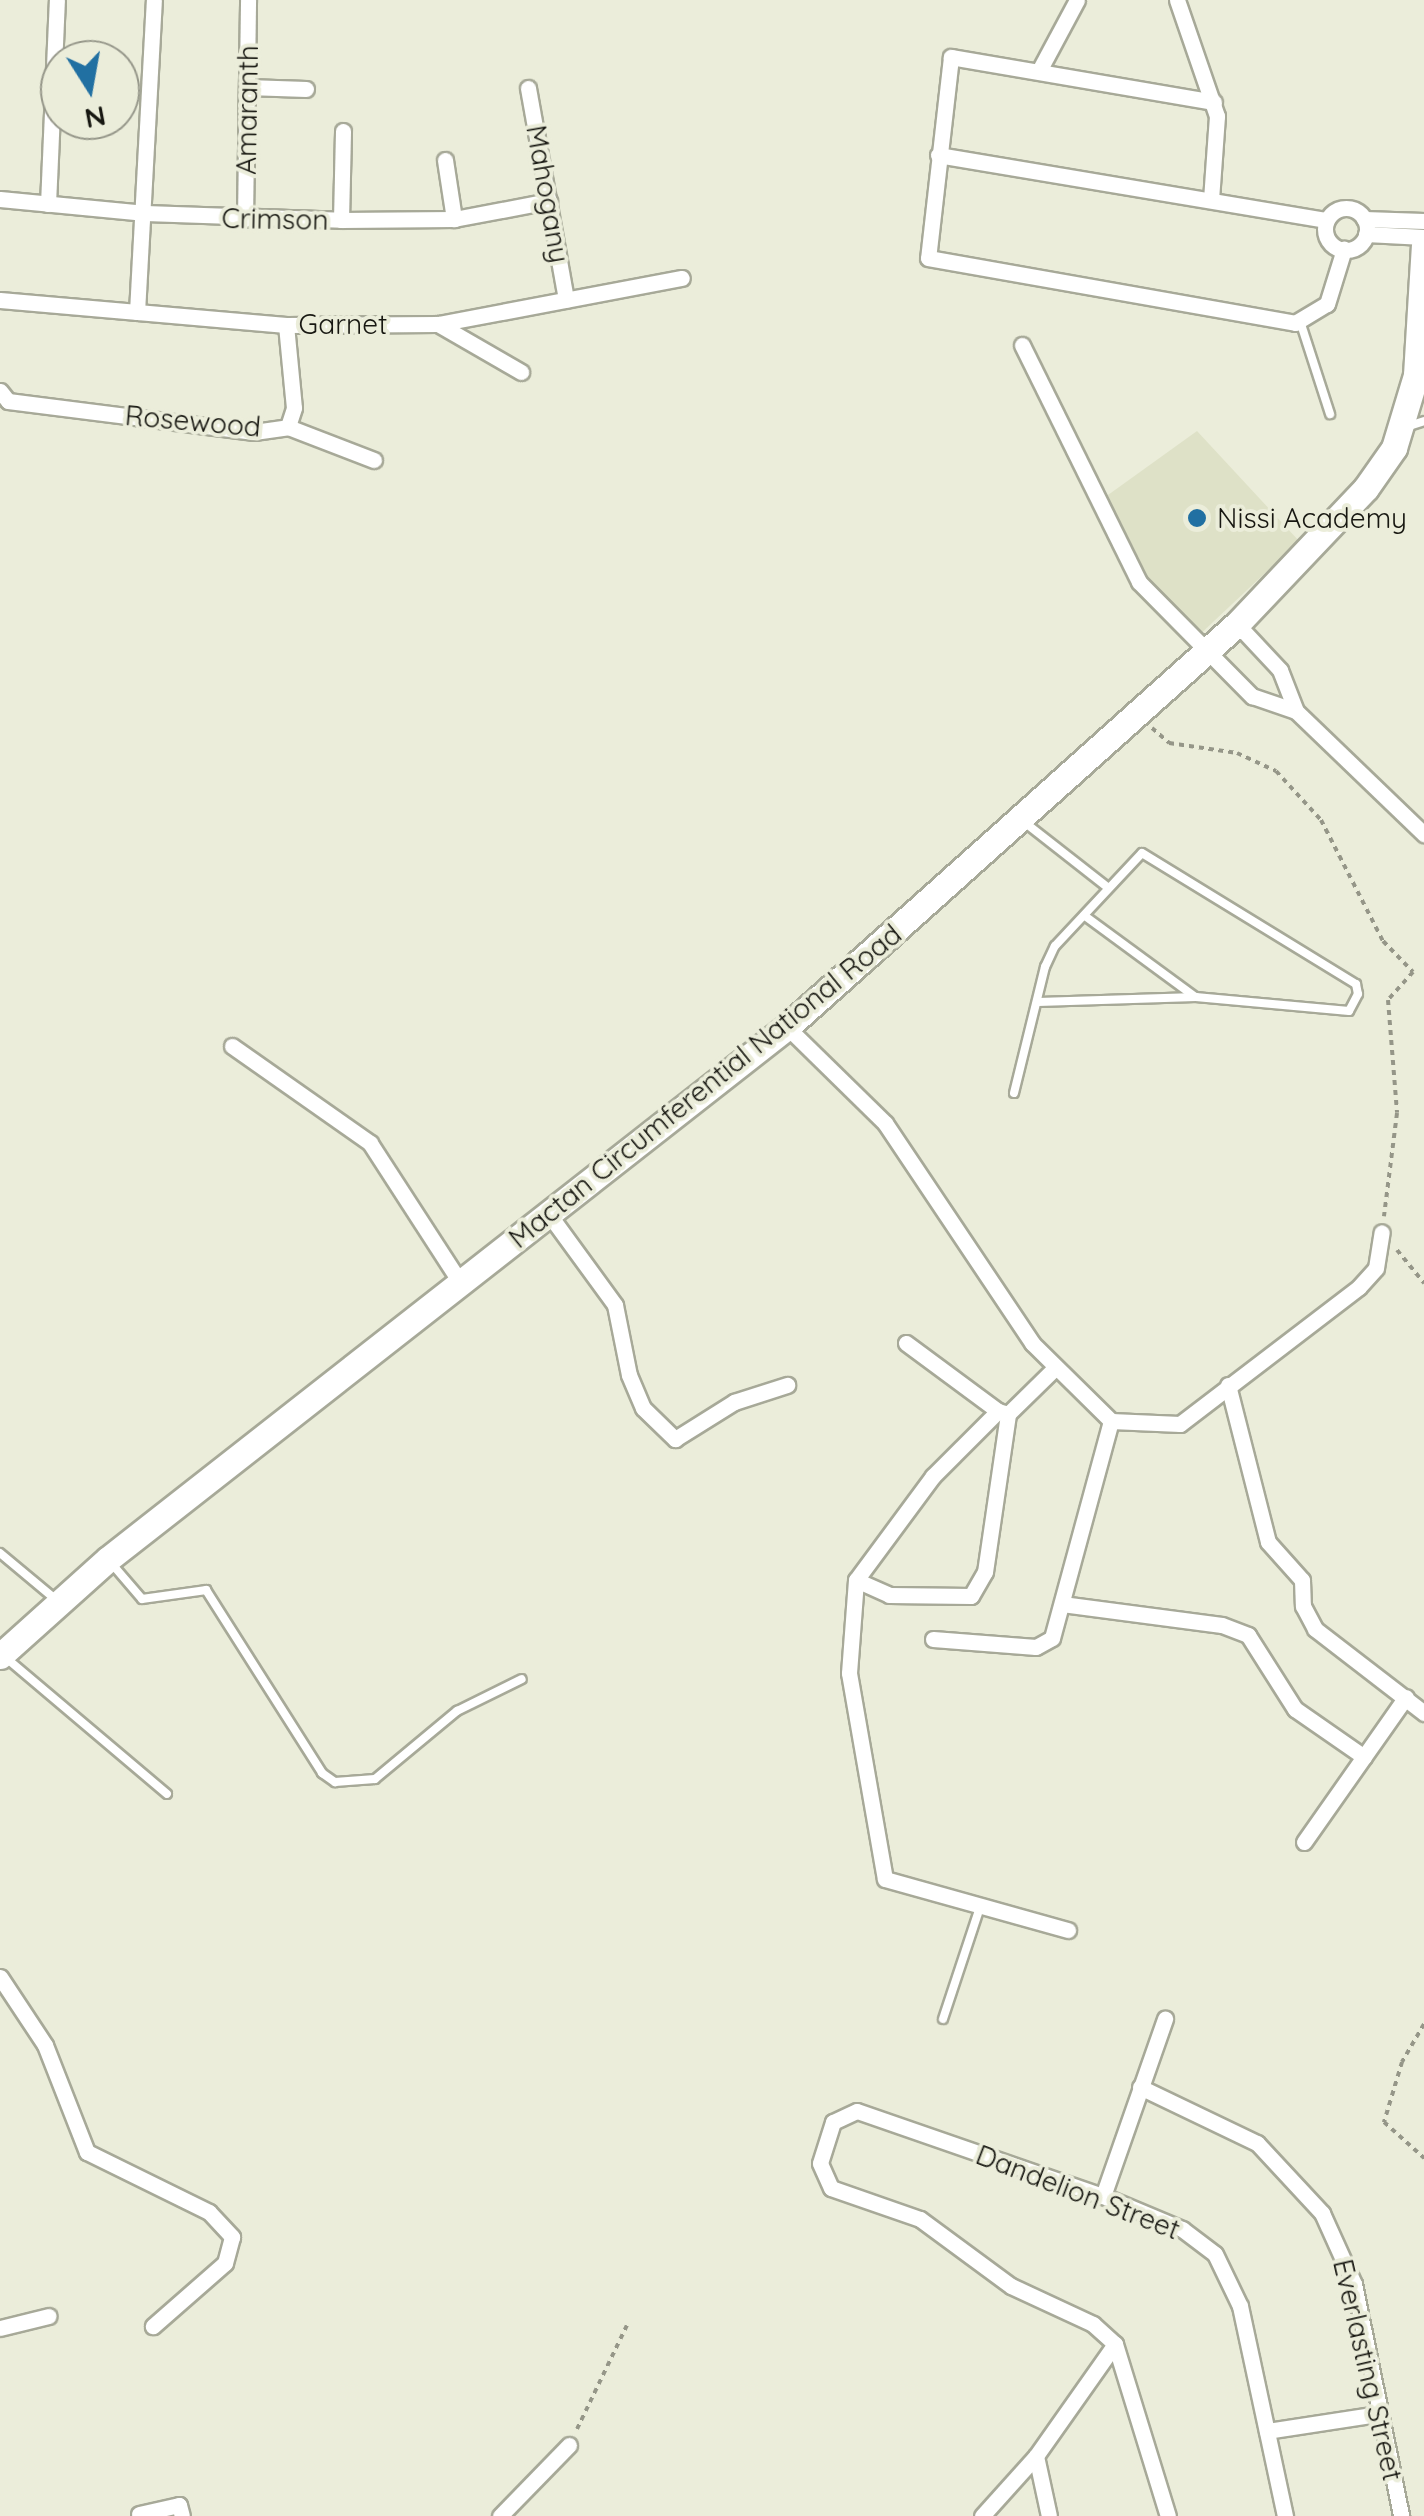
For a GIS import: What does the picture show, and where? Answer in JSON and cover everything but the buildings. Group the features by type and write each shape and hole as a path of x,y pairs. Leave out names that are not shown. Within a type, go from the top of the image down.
{"main road":[{"name":"Mactan Circumferential National Road","path":"1,1655 63,1605 108,1559 787,1027 1238,624 1366,488 1413,425 1424,246"}],"street":[{"path":"48,204 57,0"},
{"path":"137,312 154,0"},
{"name":"Amaranth","path":"245,219 248,0"},
{"path":"1040,70 1077,0"},
{"path":"1177,0 1214,102 1212,200"},
{"path":"1214,102 951,57 926,250 934,263 1300,321 1330,299 1344,249 1365,227 1424,220"},
{"path":"247,87 306,89"},
{"name":"Mahogany","path":"528,88 566,300"},
{"path":"342,220 343,131"},
{"path":"938,155 1326,220 1345,208 1365,227 1424,237"},
{"path":"445,160 454,219"},
{"name":"Crimson","path":"0,199 144,214 342,220 454,219 549,201"},
{"path":"1326,220 1329,241 1344,249"},
{"name":"Garnet","path":"0,300 286,325 438,324 682,278"},
{"path":"438,324 521,372"},
{"name":"Rosewood","path":"0,391 8,401 216,427 288,427 294,408 286,325"},
{"path":"1022,345 1139,582 1206,655 1252,696 1296,710"},
{"path":"288,427 374,460"},
{"path":"1238,624 1280,670 1296,710 1424,834"},
{"path":"787,1027 885,1124 1053,1370 1111,1422 1180,1424 1359,1287 1376,1268 1382,1232"},
{"path":"232,1046 370,1143 460,1282"},
{"path":"548,1213 615,1305 629,1375 643,1408 675,1439 734,1402 787,1385"},
{"path":"906,1343 1003,1413"},
{"path":"1053,1370 932,1476 856,1580 849,1674 885,1880 1068,1930"},
{"path":"1228,1385 1268,1542 1302,1580 1303,1606 1315,1629 1365,1673 1424,1713"},
{"path":"856,1580 889,1595 971,1596 985,1572 1003,1413"},
{"path":"933,1639 1036,1647 1052,1638 1111,1422"},
{"path":"1062,1604 1222,1625 1248,1635 1295,1710 1364,1757"},
{"path":"1304,1842 1406,1698"},
{"path":"0,1977 45,2046 87,2152 209,2212 232,2237 225,2262 153,2326"},
{"path":"1102,2196 1165,2018"},
{"name":"Everlasting Street","path":"1140,2087 1257,2143 1322,2213 1354,2284 1401,2516"},
{"name":"Dandelion Street","path":"1115,2344 1093,2324 1011,2286 920,2219 832,2188 820,2163 833,2122 849,2111 1102,2196 1182,2229 1226,2268 1285,2516"},
{"path":"0,2328 50,2316"},
{"path":"982,2516 1036,2456 1115,2344"},
{"path":"1115,2344 1168,2516"},
{"path":"1267,2431 1378,2414"},
{"path":"500,2516 569,2445"},
{"path":"1036,2456 1049,2516"},
{"path":"139,2514 178,2505 182,2516"}],"lane":[{"path":"1300,321 1330,414"},
{"path":"1023,820 1106,886"},
{"path":"1014,1093 1038,1002 1055,946 1085,916 1106,886 1142,853 1152,854 1356,984 1358,994 1349,1011 1196,997 1038,1002"},
{"path":"1085,916 1196,997"},
{"path":"0,1553 63,1605"},
{"path":"108,1559 142,1599 207,1590 322,1773 335,1782 375,1779 457,1711 522,1679"},
{"path":"1,1655 168,1794"},
{"path":"943,2020 980,1907"}],"path":[{"path":"1424,2024 1402,2062 1384,2122 1424,2158"},
{"path":"569,2445 627,2326"}],"shaded area":[{"name":"Nissi Academy","path":"1197,431 1299,541 1195,639 1136,574 1108,495"}],"place":[{"name":"Nissi Academy","path":"1197,518"}]}
